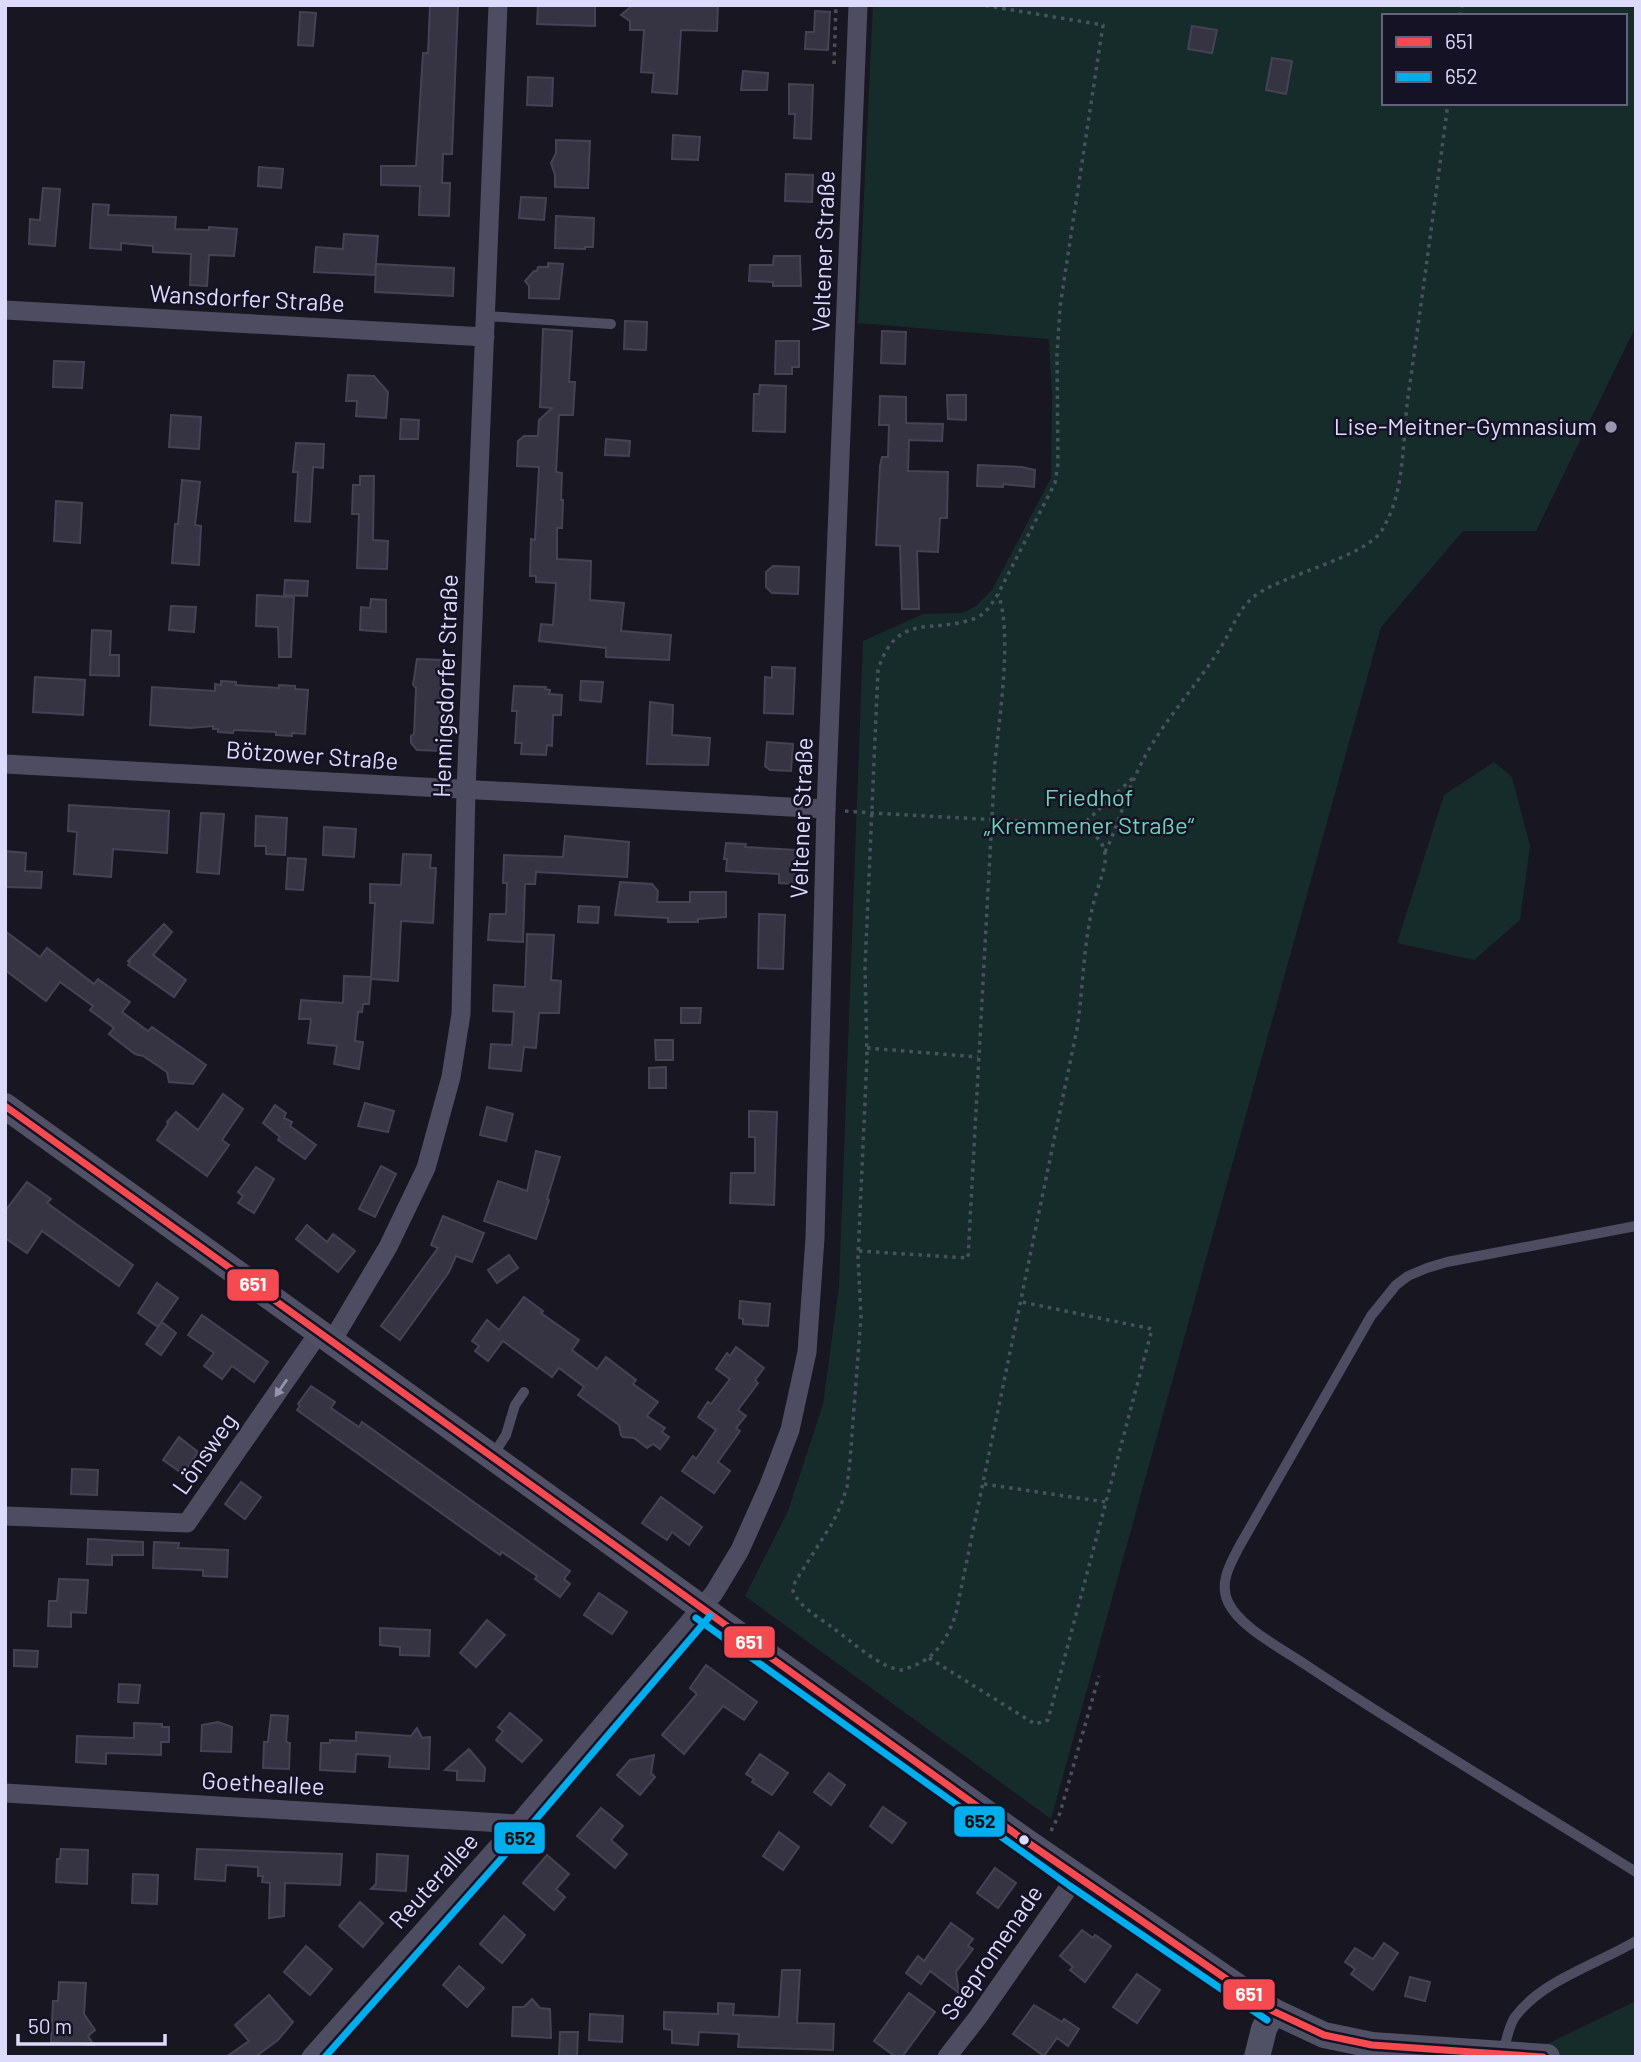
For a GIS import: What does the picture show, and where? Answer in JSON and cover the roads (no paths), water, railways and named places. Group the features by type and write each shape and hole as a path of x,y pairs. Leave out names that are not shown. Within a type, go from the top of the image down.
{"main road":[{"path":"5,1106 1040,1852 1273,2011 1324,2035 1372,2045 1440,2054 1547,2057"},
{"path":"1257,2057 1264,2029 1273,2011"}],"street":[{"name":"Hennigsdorfer Straße","path":"326,1336 388,1247 426,1168 451,1077 461,1014 466,790 498,5"},
{"name":"Veltener Straße","path":"702,1608 740,1549 769,1485 790,1430 807,1352 815,1238 826,809 858,5"},
{"name":"Wansdorfer Straße","path":"5,310 485,337"},
{"name":"Bötzower Straße","path":"5,764 826,809"},
{"name":"Lönsweg","path":"5,1516 187,1523 326,1336"},
{"name":"Reuterallee","path":"311,2057 518,1824 702,1608"},
{"name":"Goetheallee","path":"5,1793 518,1824"},
{"name":"Seepromenade","path":"947,2057 1076,1877"}],"lane":[{"path":"486,316 611,324"},
{"path":"1636,1226 1447,1262 1408,1276 1396,1285 1371,1316 1239,1547 1226,1573 1224,1590 1227,1601 1236,1614 1255,1630 1329,1680 1636,1872"},
{"path":"492,1455 506,1435 515,1405 524,1392"},
{"path":"1503,2054 1514,2018 1528,2004 1549,1987 1636,1941"}],"place":[{"name":"Lise-Meitner-Gymnasium","path":"1611,427"}],"park label":[{"name":"Friedhof „Kremmener Straße“","path":"1089,812"}]}
